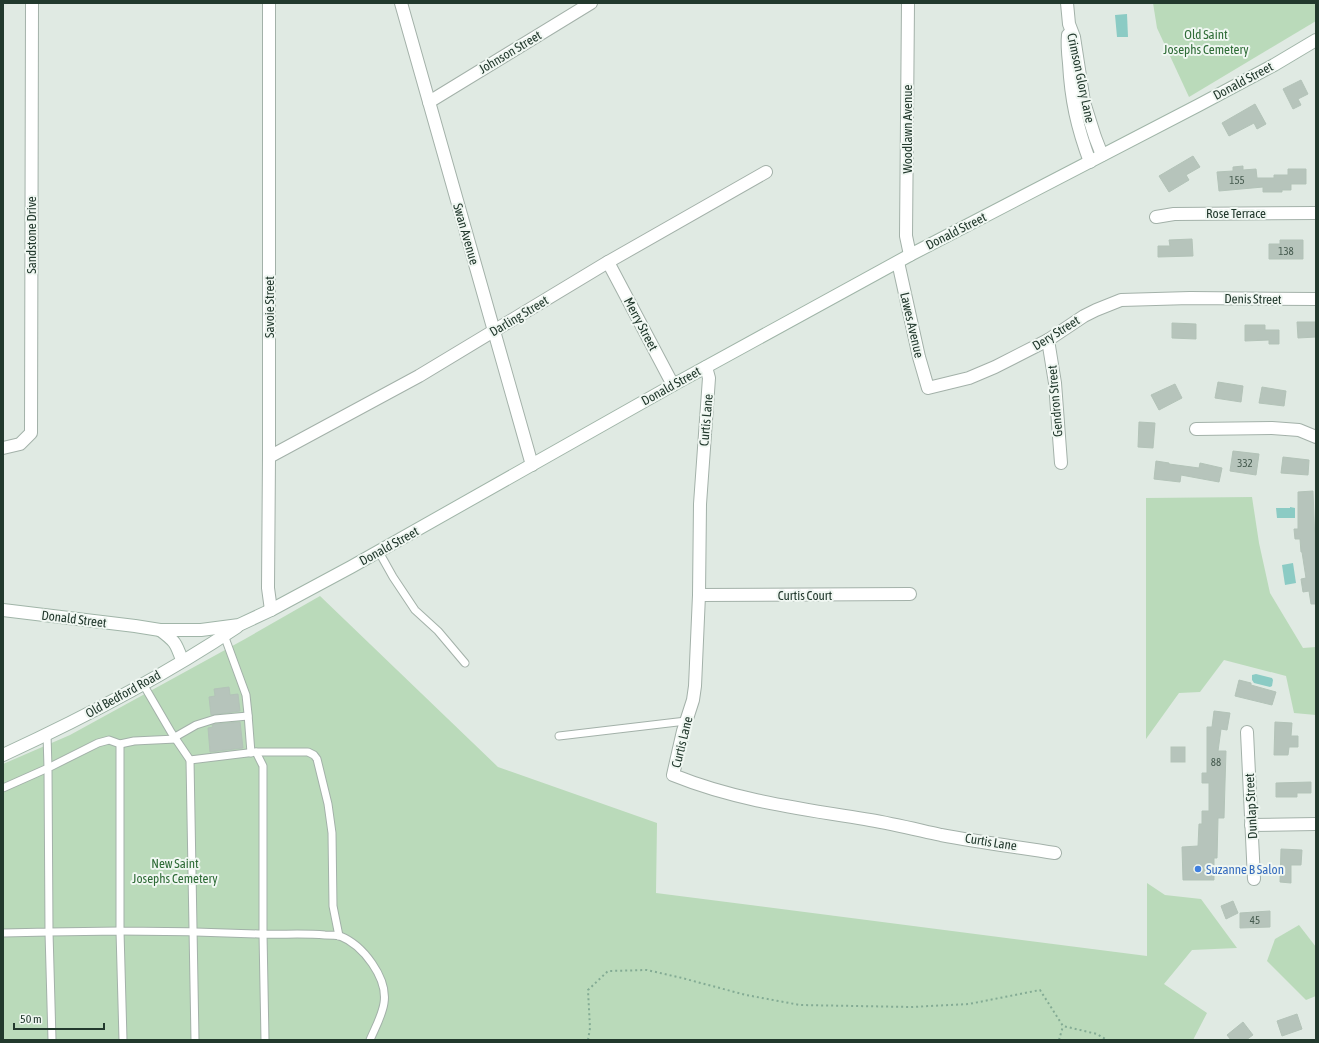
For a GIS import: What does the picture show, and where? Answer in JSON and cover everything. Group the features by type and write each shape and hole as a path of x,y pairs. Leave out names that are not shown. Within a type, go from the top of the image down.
{"street":[{"name":"Sandstone Drive","path":"3,448 20,444 31,433 32,3"},
{"name":"Savoie Street","path":"269,3 268,588 271,610"},
{"name":"Swan Avenue","path":"401,3 532,465"},
{"name":"Johnson Street","path":"429,102 591,3"},
{"name":"Woodlawn Avenue","path":"908,3 906,236 910,255"},
{"name":"Crimson Glory Lane","path":"1066,3 1069,24 1074,37 1081,88 1087,115 1102,155"},
{"name":"Crimson Glory Lane","path":"1069,24 1067,38 1074,111 1090,162"},
{"name":"Donald Street","path":"3,610 160,630 201,630 239,625 271,610 379,552 706,367 910,255 1274,65 1316,40"},
{"name":"Darling Street","path":"269,457 419,376 608,262 766,172"},
{"name":"Rose Terrace","path":"1156,217 1174,214 1316,212"},
{"name":"Merry Street","path":"608,262 674,385"},
{"name":"Lawes Avenue","path":"898,262 919,357 928,388"},
{"name":"Dery Street","path":"928,388 969,378 995,367 1048,340 1084,316 1121,300 1190,298"},
{"name":"Denis Street","path":"1190,298 1316,299"},
{"name":"Gendron Street","path":"1048,340 1055,384 1061,463"},
{"name":"Curtis Lane","path":"706,367 709,378 700,504 698,657 693,700 678,749 673,775 700,786 742,797 872,820 942,835 1055,853"},
{"path":"1196,429 1272,428 1299,430 1316,437"},
{"name":"Curtis Court","path":"699,595 910,594"},
{"name":"Old Bedford Road","path":"3,755 143,684 239,625"},
{"path":"160,630 172,638 182,660"},
{"name":"Dunlap Street","path":"1247,732 1254,879"},
{"path":"1251,825 1316,824"}],"lane":[{"path":"379,552 400,589 415,610 438,631 465,663"},
{"path":"224,635 246,695 254,752 263,766 263,934 265,1040"},
{"path":"143,684 190,760 195,1040"},
{"path":"3,788 98,743 109,740 120,744 134,741 175,738 196,725 215,719 248,716"},
{"path":"559,736 686,721"},
{"path":"47,734 49,932 52,1040"},
{"path":"120,744 120,931 123,1040"},
{"path":"190,760 254,752 308,752 314,755 317,759 328,804 332,834 333,906 339,936"},
{"path":"3,933 120,931 339,936 355,945 373,964 383,984 384,1002 380,1021 370,1040"}],"path":[{"path":"588,1040 590,1028 588,990 608,971 647,970 746,995 800,1005 911,1007 969,1004 1040,990 1063,1026"},
{"path":"1058,1040 1063,1026"},
{"path":"1063,1026 1074,1027 1097,1034 1107,1040"}],"green space":[{"name":"Old Saint Josephs Cemetery","path":"1153,3 1316,3 1316,21 1189,97 1157,28"},
{"path":"1252,497 1259,543 1270,593 1303,648 1316,647 1316,715 1294,713 1286,676 1224,660 1200,692 1179,693 1146,739 1146,498"},
{"name":"New Saint Josephs Cemetery","path":"320,596 498,767 657,823 656,893 1147,956 1147,883 1165,895 1201,899 1237,948 1192,950 1164,984 1207,1013 1193,1040 3,1040 3,764 70,735"},
{"path":"1299,925 1316,947 1316,996 1306,1000 1267,961 1275,939"}],"water":[{"path":"1127,14 1128,37 1117,37 1115,15"},
{"path":"1276,508 1295,508 1295,518 1277,518"},
{"path":"1293,563 1296,583 1285,585 1282,565"},
{"path":"1256,674 1272,678 1272,686 1270,687 1254,683 1252,680 1252,675"}],"building":[{"path":"1301,80 1308,94 1298,99 1301,105 1293,109 1283,89"},
{"path":"1255,104 1266,124 1257,129 1254,123 1229,136 1222,123"},
{"path":"1193,156 1200,167 1186,175 1189,180 1169,192 1159,176"},
{"path":"1243,166 1243,170 1256,169 1257,178 1274,178 1274,175 1288,175 1288,169 1306,169 1306,184 1291,184 1291,190 1282,190 1282,192 1263,192 1263,187 1219,191 1217,172 1233,171 1233,167"},
{"path":"1192,239 1193,256 1158,257 1158,246 1170,246 1169,240"},
{"path":"1280,240 1303,240 1303,259 1269,259 1269,244 1280,244"},
{"path":"1297,322 1316,322 1316,337 1298,338"},
{"path":"1172,323 1196,324 1196,339 1172,338"},
{"path":"1245,325 1265,325 1265,330 1279,330 1279,344 1269,344 1269,340 1245,341"},
{"path":"1218,382 1243,386 1241,402 1215,398"},
{"path":"1175,384 1182,398 1159,410 1151,395"},
{"path":"1262,387 1286,391 1284,406 1259,403"},
{"path":"1139,422 1155,423 1153,448 1138,447"},
{"path":"1233,451 1259,454 1256,475 1230,471"},
{"path":"1283,457 1309,460 1308,475 1281,473"},
{"path":"1156,461 1199,468 1200,463 1222,468 1219,482 1181,475 1180,482 1154,479"},
{"path":"1313,491 1316,604 1311,604 1309,591 1303,592 1301,579 1306,578 1300,539 1295,539 1294,529 1298,529 1298,492"},
{"path":"1239,680 1276,692 1272,705 1235,696"},
{"path":"229,687 230,695 238,694 240,711 211,715 209,697 215,696 214,689"},
{"path":"1214,711 1230,713 1227,730 1221,729 1218,751 1226,751 1224,818 1218,818 1217,858 1214,858 1214,880 1183,880 1182,847 1198,846 1199,824 1202,824 1202,811 1209,811 1209,783 1202,783 1202,773 1207,773 1207,727 1212,727"},
{"path":"240,722 243,748 210,752 208,728 213,727 212,725 216,724"},
{"path":"1275,722 1292,723 1291,736 1298,736 1298,747 1289,747 1288,755 1274,755"},
{"path":"1171,747 1185,747 1185,762 1171,762"},
{"path":"1311,782 1311,793 1297,793 1297,797 1276,797 1276,783"},
{"path":"1281,849 1302,850 1301,865 1291,865 1291,883 1280,882"},
{"path":"1233,901 1238,913 1226,919 1221,906"},
{"path":"1270,911 1270,927 1240,928 1240,913"},
{"path":"1297,1014 1302,1029 1282,1036 1277,1021"},
{"path":"1243,1022 1253,1035 1246,1040 1231,1040 1227,1035"}],"place":[{"name":"Suzanne B Salon","path":"1198,869"}]}
